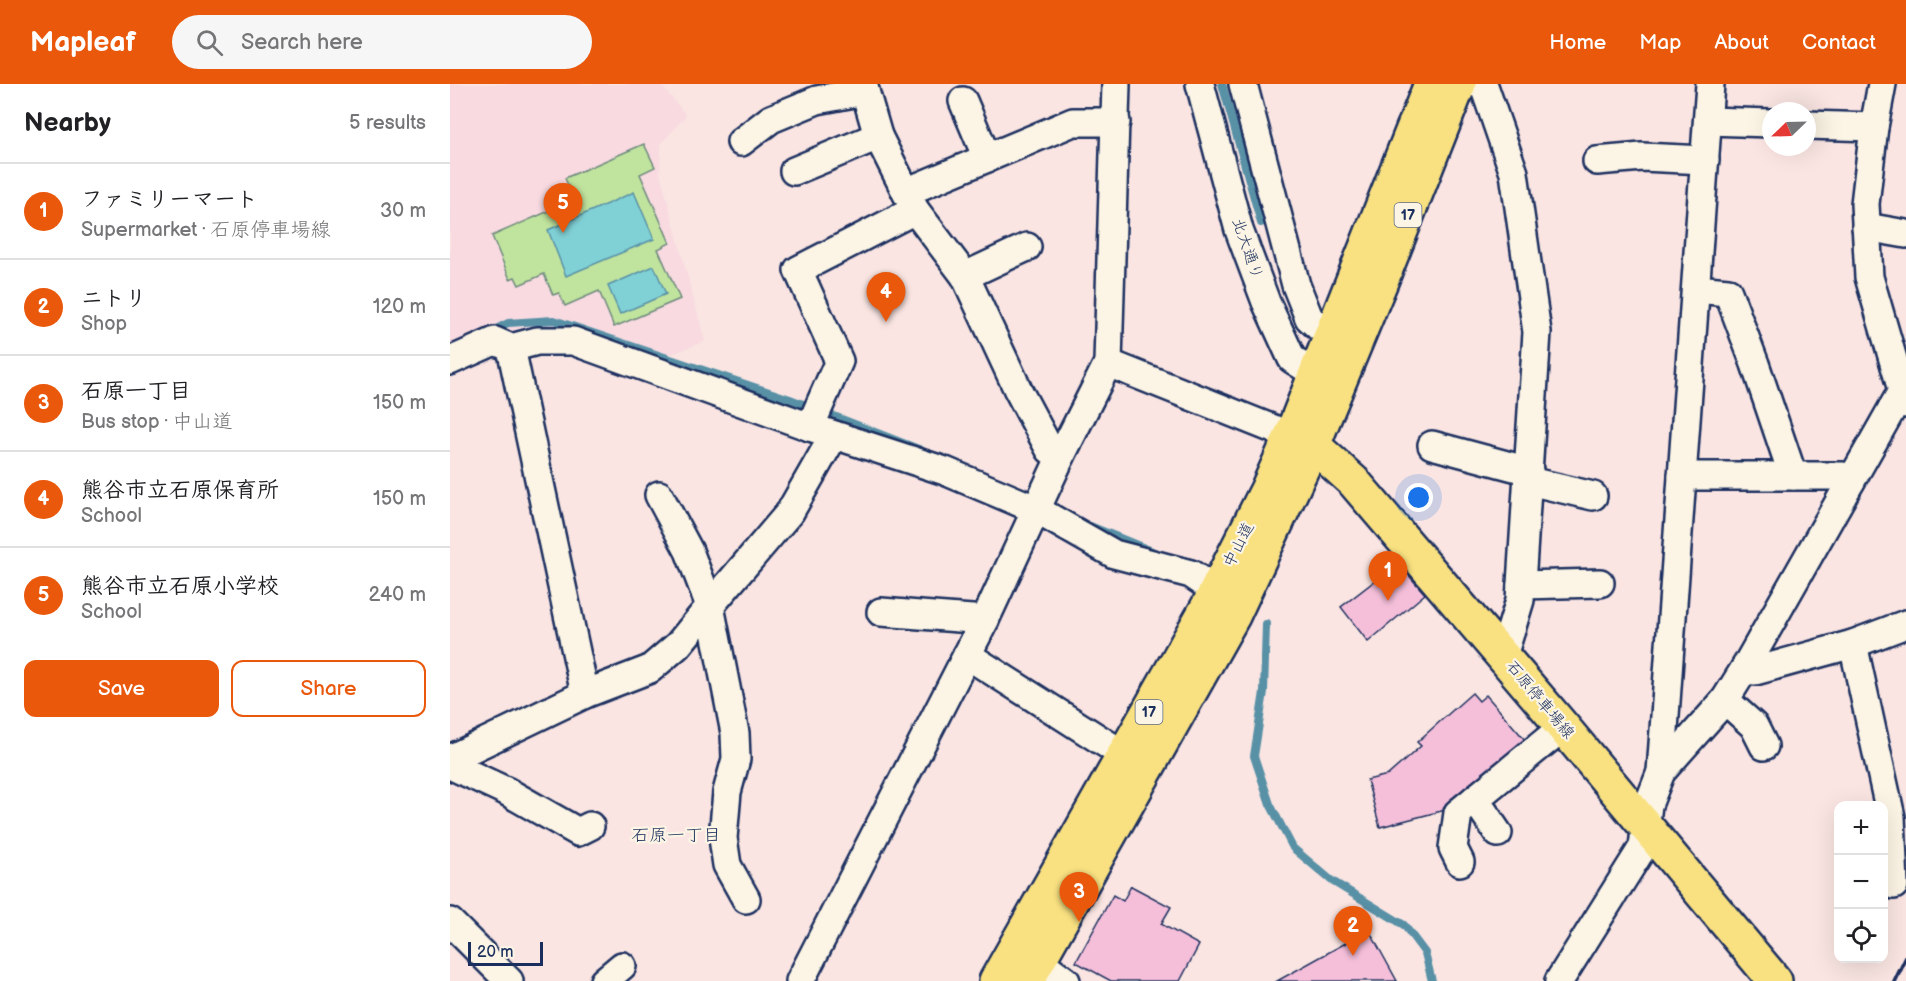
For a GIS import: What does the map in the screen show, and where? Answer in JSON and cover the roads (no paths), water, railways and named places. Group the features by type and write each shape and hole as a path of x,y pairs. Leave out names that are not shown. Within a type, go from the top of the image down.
{"main road":[{"name":"中山道","path":"1033,971 1233,616 1342,341 1431,84"},
{"name":"中山道","path":"1342,341 1477,85"},
{"name":"中山道","path":"996,981 1216,591 1267,490 1302,441"},
{"name":"石原停車場線","path":"1302,441 1354,482 1775,981"}],"street":[{"path":"800,981 985,620 1060,456 1108,363 1116,84"},
{"name":"北大通り","path":"1200,84 1239,230 1266,302 1292,359 1327,377"},
{"path":"1244,84 1296,285 1309,318 1342,341"},
{"path":"1571,975 1643,847 1648,805 1661,772 1710,84"},
{"path":"1661,772 1725,700 1851,481 1904,394 1869,277 1865,204 1874,127 1882,84"},
{"path":"1477,85 1514,173 1537,332 1520,600 1503,656"},
{"path":"741,142 771,119 817,100 864,88 878,136 910,201 965,276 1018,390 1050,450 1060,456"},
{"path":"963,101 987,158"},
{"path":"1708,121 1762,123"},
{"path":"450,759 585,694 650,669 678,645 790,512 822,431 839,362 798,270 910,201 987,158 1073,122 1116,122"},
{"path":"1816,124 1874,127"},
{"path":"794,171 878,136"},
{"path":"1597,161 1642,157 1705,160"},
{"path":"1866,227 1906,234"},
{"path":"965,276 1027,247"},
{"path":"1696,289 1728,292 1793,476"},
{"path":"450,360 495,341 511,348 537,341 573,341 822,431 1040,502 1114,554 1191,574 1216,591"},
{"path":"511,348 585,694"},
{"path":"1108,363 1302,441"},
{"path":"1432,445 1593,496"},
{"path":"1682,476 1843,476 1851,481"},
{"path":"659,495 689,551 710,606 735,733 736,759 727,792 723,838 727,865 746,899"},
{"path":"1521,585 1600,583"},
{"path":"881,612 985,620"},
{"path":"1745,668 1755,671 1853,644 1906,624"},
{"path":"1853,644 1891,817 1894,885"},
{"path":"967,655 1124,755"},
{"path":"1725,700 1754,726 1764,746"},
{"path":"1460,862 1453,848 1458,813 1563,727"},
{"path":"450,765 506,791 578,832 590,826"},
{"path":"1475,799 1498,833"},
{"path":"450,922 509,981"},
{"path":"1033,971 1066,981"}],"water":[{"path":"634,192 654,239 566,276 548,230"},
{"path":"654,266 666,294 620,314 608,286"}],"waterway":[{"path":"1222,84 1261,223"},
{"path":"490,332 508,323 554,320 790,399 921,450"},
{"path":"1090,526 1152,551"},
{"path":"1266,624 1264,692 1254,756 1270,804 1293,848 1332,881 1404,925 1425,953 1432,981"}],"railway":[{"path":"1895,981 1906,958"}],"place":[{"name":"熊谷市立石原小学校","path":"563,233"},
{"name":"熊谷市立石原保育所","path":"886,322"},
{"name":"ファミリーマート","path":"1388,601"},
{"name":"石原一丁目","path":"1079,922"},
{"name":"ニトリ","path":"1353,956"}],"district":[{"name":"石原一丁目","path":"676,835"}]}
